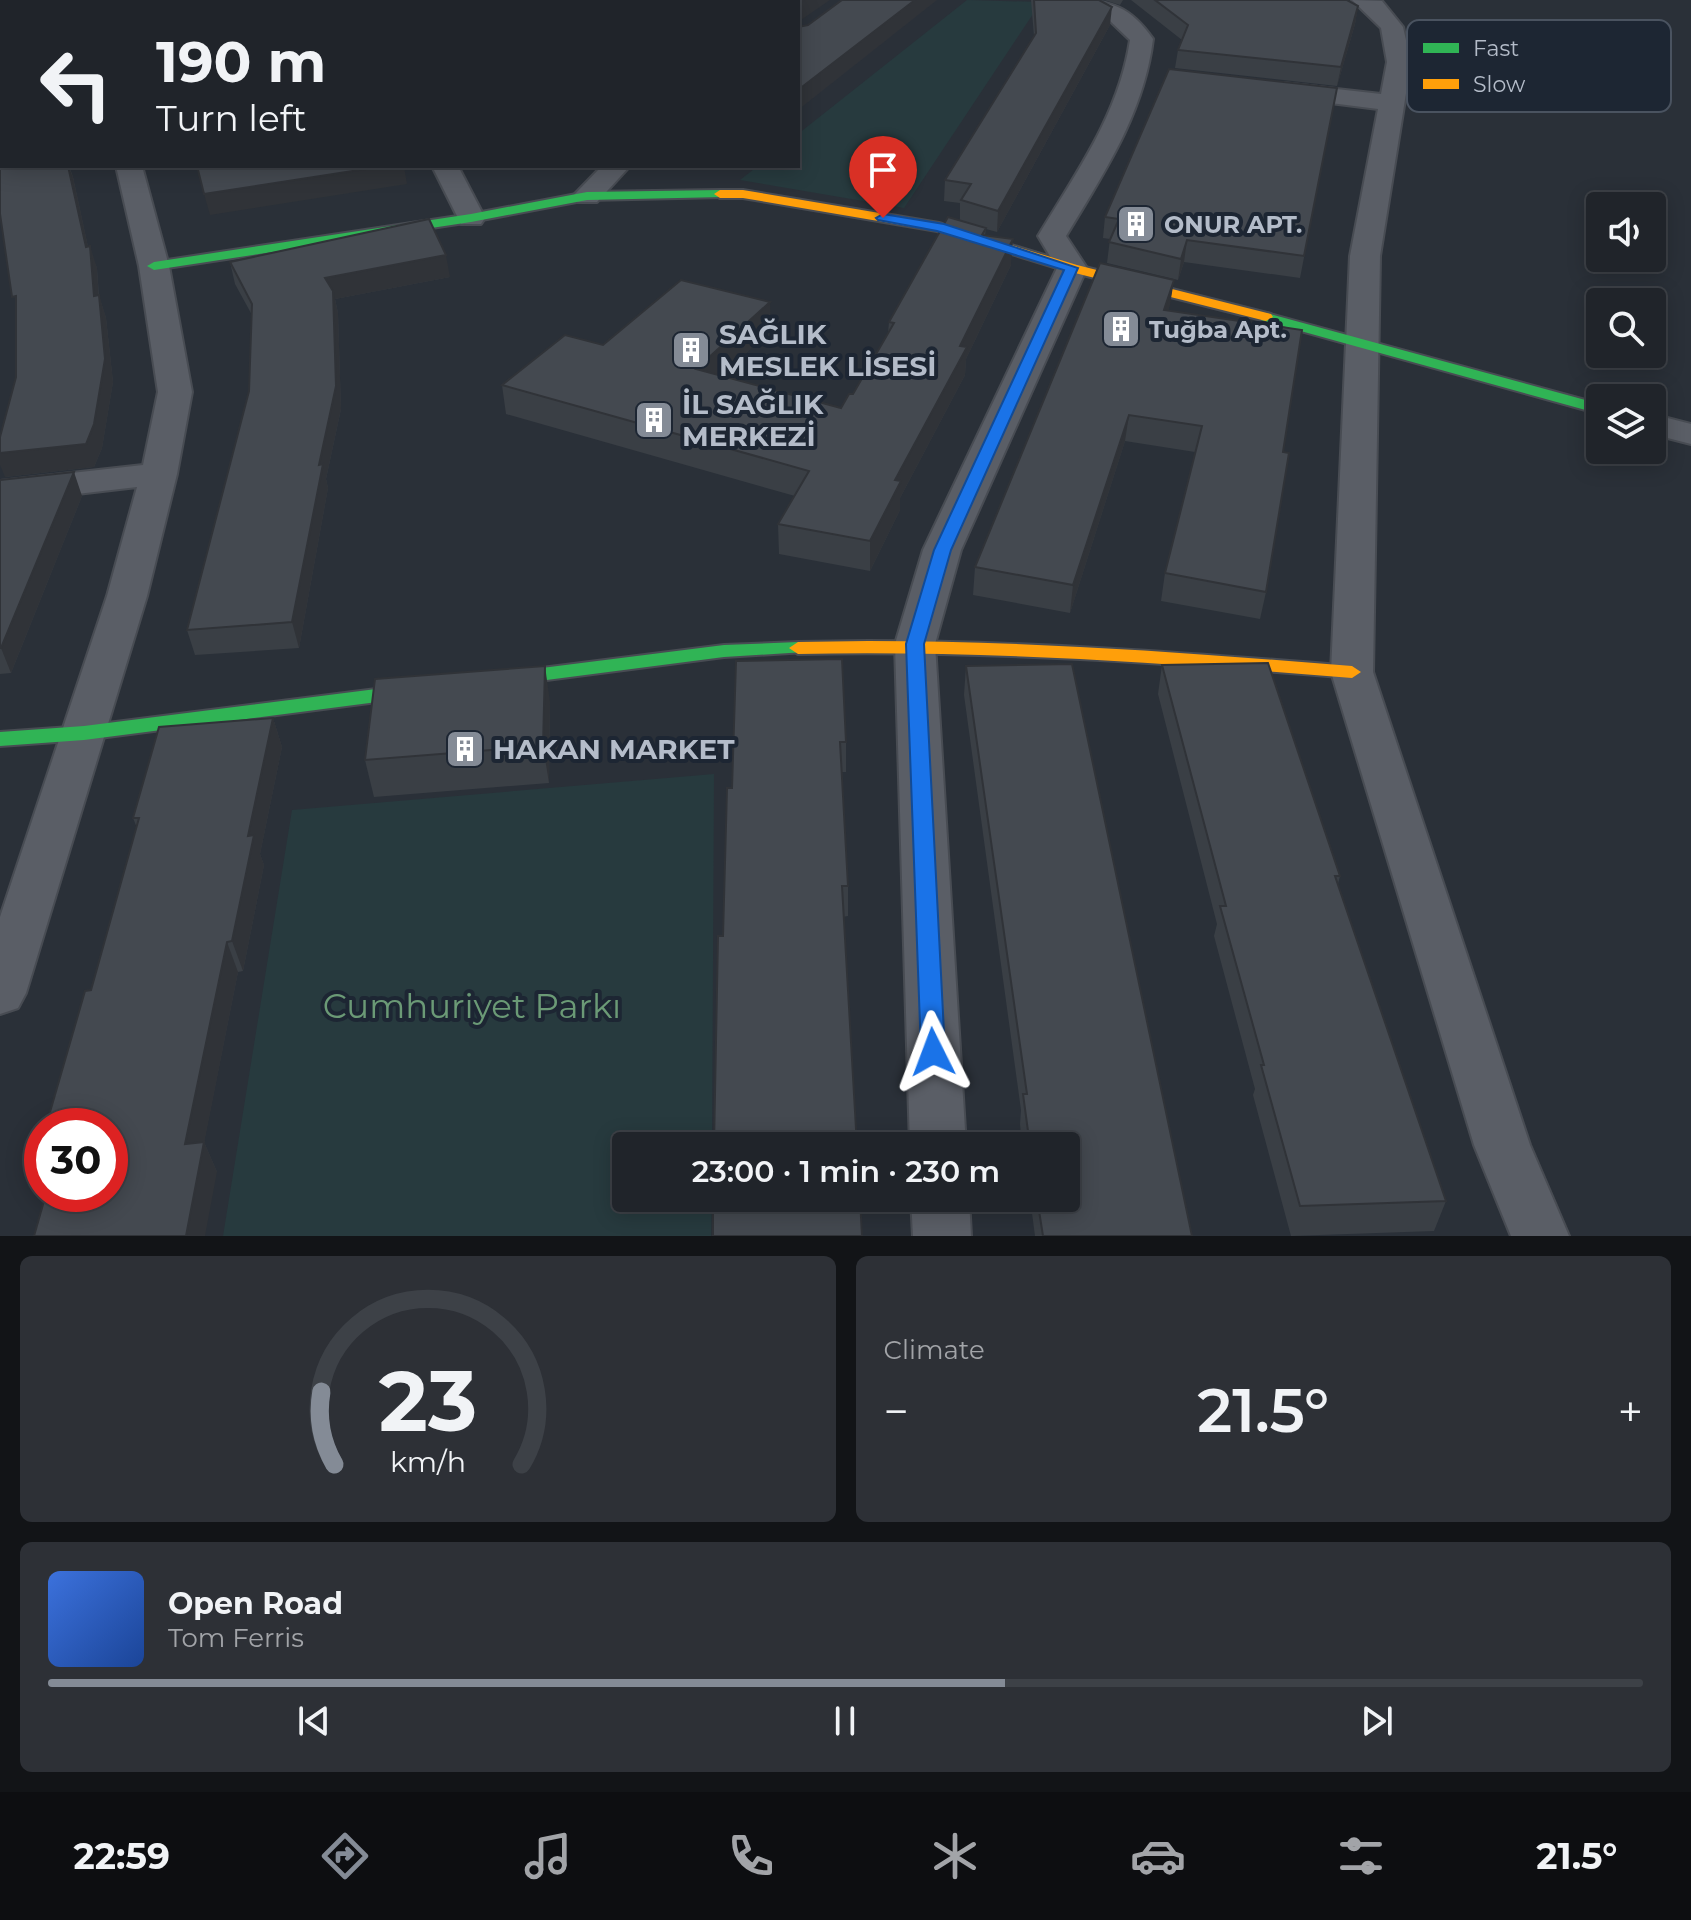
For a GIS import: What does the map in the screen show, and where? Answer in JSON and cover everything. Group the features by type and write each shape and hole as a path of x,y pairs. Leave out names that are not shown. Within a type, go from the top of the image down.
{"street":[{"path":"1072,268 1052,236 1114,130 1151,75 1142,39 1126,20 1103,6 1084,0"},
{"path":"1378,2 1392,27 1399,62 1365,256 1365,344 1352,672 1502,1145 1540,1236"},
{"path":"1257,87 1394,103"},
{"path":"0,993 127,596 159,474 175,392 154,266 130,168"},
{"path":"446,168 471,218"},
{"path":"587,196 615,168"},
{"path":"154,266 471,218 587,196 743,194 939,227 1072,268 1586,405"},
{"path":"937,1132 915,644 942,550 1072,268"},
{"path":"1666,428 1691,434"},
{"path":"0,492 159,474"},
{"path":"0,739 84,733 724,651 915,644 1136,654 1352,672"},
{"path":"941,1212 942,1236"}],"green space":[{"path":"967,0 1041,2 904,208 740,180 755,168 800,168 800,132"},
{"name":"Cumhuriyet Parkı","path":"714,774 712,1132 612,1132 612,1212 712,1212 711,1236 223,1236 292,810"}],"building":[{"path":"842,0 915,0 800,88 800,27 808,25"},
{"path":"1034,0 1099,0 1112,7 998,211 961,200 971,184 945,180 1036,33"},
{"path":"1155,0 1347,0 1358,6 1341,67 1178,50 1188,25"},
{"path":"1169,69 1337,88 1304,256 1187,240 1181,259 1109,242 1119,219 1105,217"},
{"path":"0,168 68,168 86,247 90,246 94,296 99,295 105,359 94,424 86,444 0,453 0,437 16,377 16,296 12,297 0,214"},
{"path":"198,168 372,168 204,194"},
{"path":"948,217 986,228 982,235 1013,239 960,346 967,347 895,480 901,481 870,541 778,524 809,471 502,385 565,335 603,345 681,280 770,302 696,369 841,408 849,394 853,394 894,323 889,322"},
{"path":"429,219 446,255 325,278 333,291 336,386 292,622 187,630 249,391 252,304 230,262"},
{"path":"1100,263 1174,280 1164,310 1302,330 1283,452 1289,453 1266,592 1165,573 1202,426 1129,415 1073,585 975,567"},
{"path":"74,472 1,648 0,648 0,480"},
{"path":"842,659 846,742 840,742 848,886 842,886 856,1132 714,1132 718,936 723,936 727,788 732,788 736,661"},
{"path":"1268,663 1340,876 1335,876 1446,1201 1300,1206 1220,906 1226,906 1162,665"},
{"path":"1072,664 1192,1236 1043,1236 1039,1212 1080,1212 1080,1132 1028,1132 1023,1094 1027,1094 966,666"},
{"path":"545,666 543,746 365,760 375,679"},
{"path":"273,718 248,836 254,835 232,941 227,942 185,1144 204,1142 186,1236 34,1236 41,1212 128,1212 128,1108 51,1108 85,991 91,990 139,818 133,818 159,727"},
{"path":"713,1212 861,1212 862,1236 713,1236"}],"traffic: fast":[{"path":"154,266 471,218 587,196 720,194"},
{"path":"1266,317 1586,405"},
{"path":"0,739 84,733 724,651 798,648"}],"traffic: slow":[{"path":"720,194 743,194 939,227 1072,268 1266,317"},
{"path":"798,648 1006,649 1352,672"}],"place":[{"name":"ONUR APT.","path":"1136,224"},
{"name":"Tuğba Apt.","path":"1121,329"},
{"name":"SAĞLIK MESLEK LİSESİ","path":"691,350"},
{"name":"İL SAĞLIK MERKEZİ","path":"654,420"},
{"name":"HAKAN MARKET","path":"465,749"}],"route":[{"path":"883,218 939,227 1072,268 942,550 915,644 933,1052"}]}
